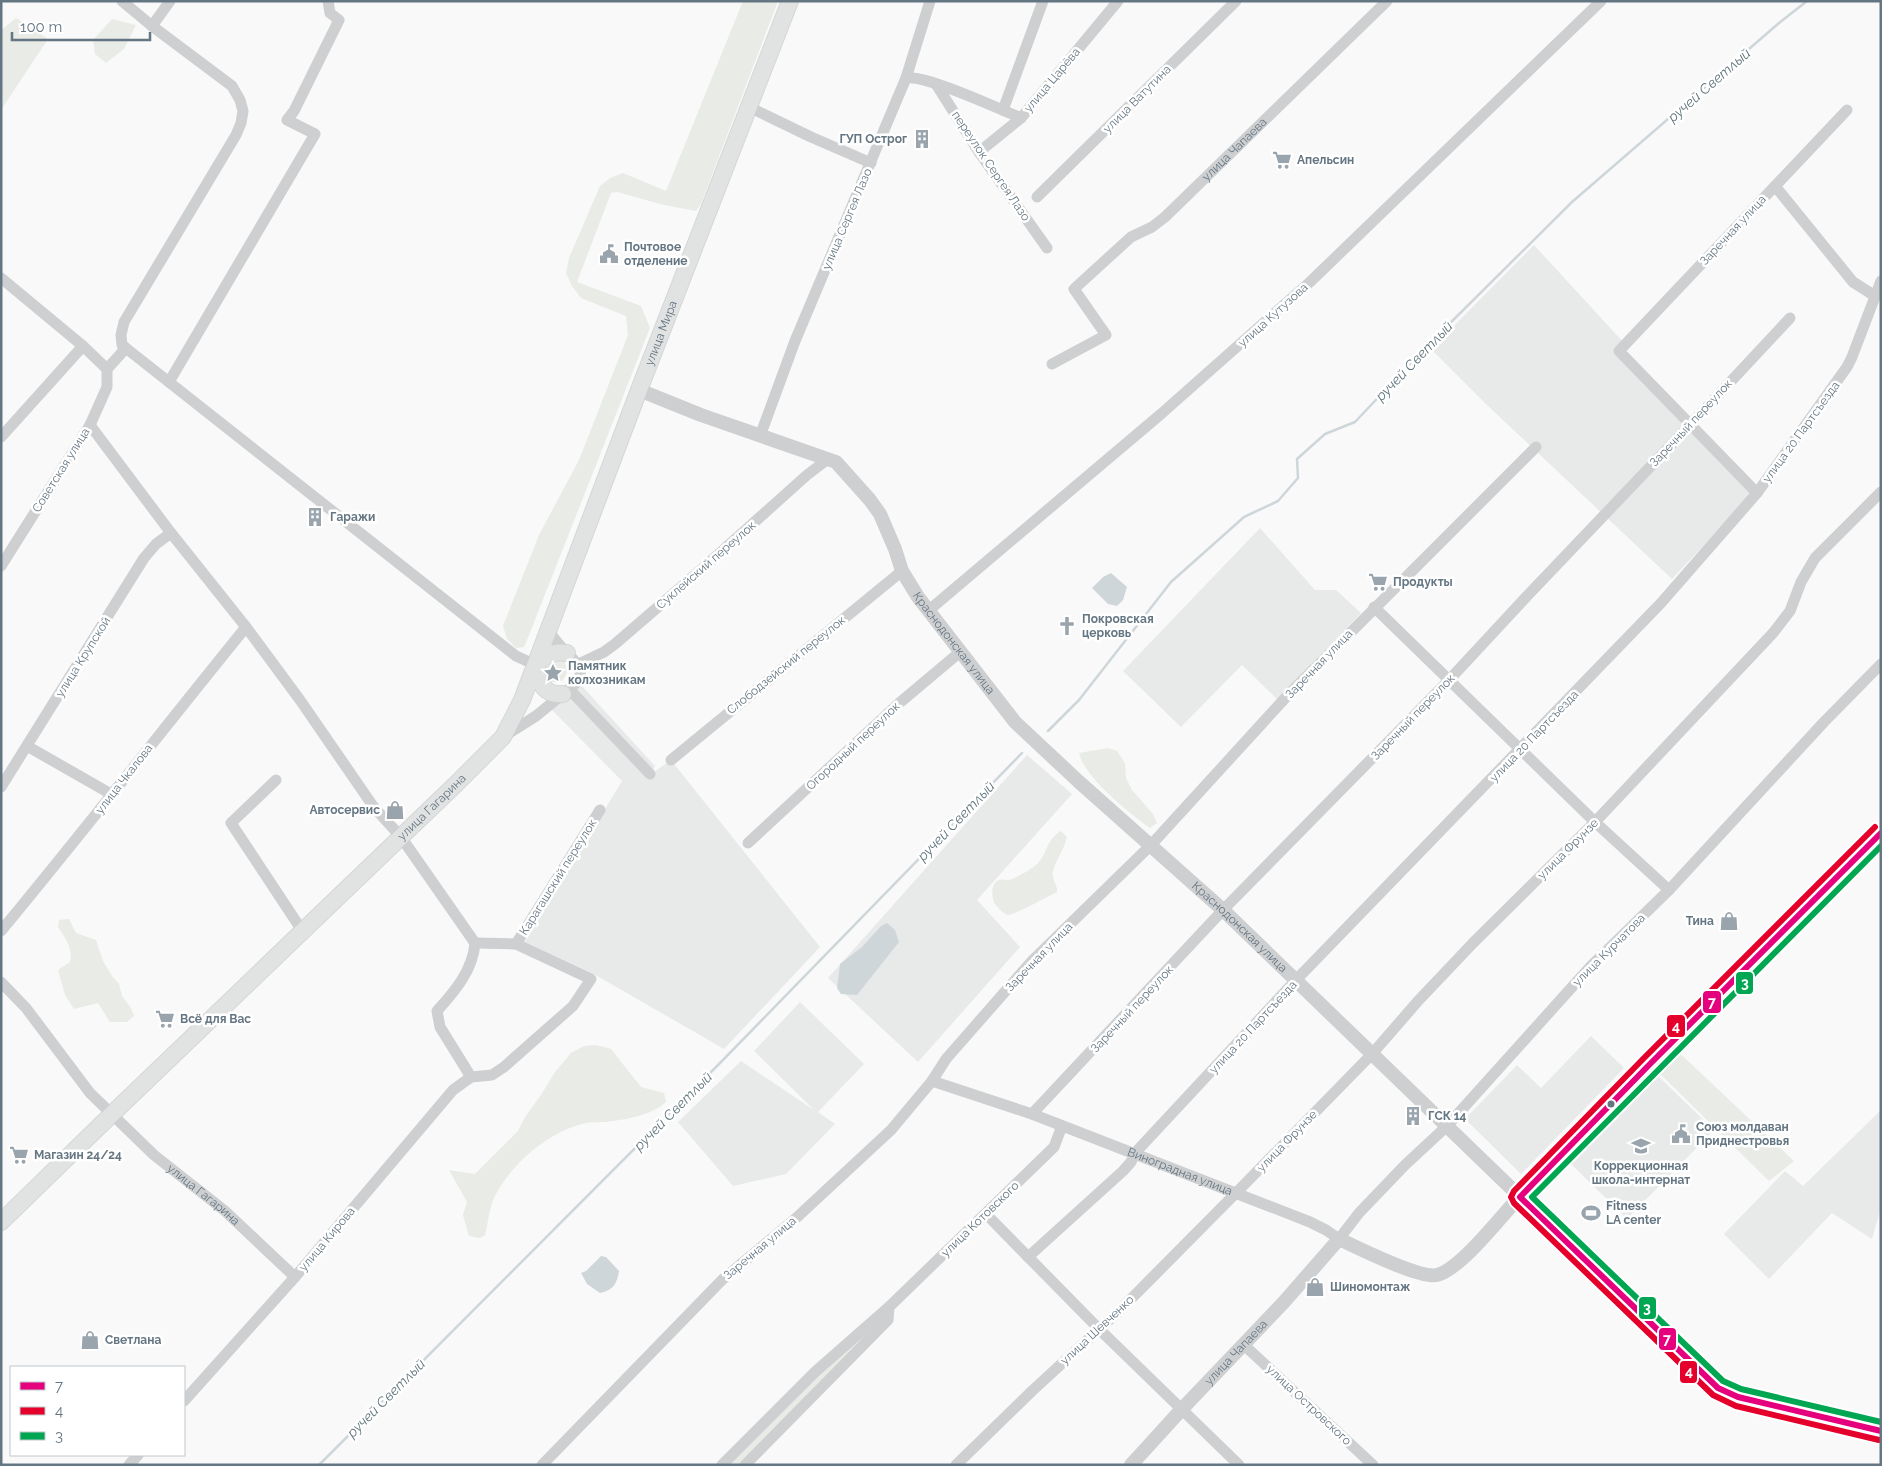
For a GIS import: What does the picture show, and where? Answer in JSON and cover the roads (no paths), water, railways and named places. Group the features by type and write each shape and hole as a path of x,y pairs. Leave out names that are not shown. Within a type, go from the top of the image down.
{"main road":[{"name":"улица Мира","path":"536,665 639,390 790,1"},
{"path":"566,692 552,694 544,690 538,678 536,665 549,654 567,653"},
{"name":"улица Гагарина","path":"1,1222 456,785 503,737 522,700 536,665"}],"street":[{"path":"122,1 232,86 240,100 242,111 241,123 225,156 124,322 122,345 516,656 536,665"},
{"path":"152,26 170,1"},
{"path":"169,382 314,134 287,120 294,111 339,20 330,13 328,1"},
{"name":"улица Сергея Лазо","path":"760,436 795,341 906,78 930,1"},
{"path":"1002,110 1043,1"},
{"name":"улица Царёва","path":"979,152 1021,118 1118,1"},
{"name":"улица Ватутина","path":"1037,198 1236,1"},
{"name":"улица Чапаева","path":"1052,364 1106,335 1074,289 1131,237 1152,227 1165,217 1387,1"},
{"name":"улица Кутузова","path":"928,611 1161,414 1303,289 1601,1"},
{"name":"переулок Сергея Лазо","path":"906,78 914,77 936,84 1021,118"},
{"name":"переулок Сергея Лазо","path":"936,84 979,152 1047,248"},
{"path":"749,107 871,163"},
{"name":"Заречная улица","path":"1691,424 1619,351 1848,110"},
{"path":"1774,186 1853,282 1875,296"},
{"path":"1,278 83,346 107,369 126,348"},
{"name":"улица 20 Партсъезда","path":"1028,1257 1123,1171 1131,1162 1135,1153 1296,980 1661,604 1757,493 1847,367 1881,281"},
{"name":"Заречный переулок","path":"1032,1114 1223,910 1450,680 1528,594 1790,318"},
{"path":"1,437 83,346"},
{"name":"Советская улица","path":"1,566 90,425 107,387 107,369"},
{"name":"Краснодонская улица","path":"639,390 760,436 836,462 880,514 907,582 1015,722 1078,781 1223,910 1718,1388 1738,1398 1881,1431"},
{"path":"1691,424 1757,493"},
{"path":"90,425 171,533 246,627 300,700 373,806 401,837 475,943 474,957 458,988 437,1011 440,1027 471,1077"},
{"name":"Заречная улица","path":"542,1465 723,1279 794,1220 891,1130 932,1082 946,1060 1031,962 1151,845 1288,695 1536,447"},
{"name":"Суклейский переулок","path":"579,664 604,652 615,644 702,570 806,475 828,459"},
{"name":"улица Фрунзе","path":"1236,1193 1372,1054 1418,1001 1473,943 1595,822 1773,633 1790,611 1801,582 1815,558 1881,492"},
{"name":"улица Крупской","path":"1,787 144,558 156,544 171,533"},
{"name":"Слободзейский переулок","path":"671,760 902,571"},
{"path":"1374,607 1595,822 1669,890"},
{"name":"улица Чкалова","path":"1,930 87,828 111,794 246,627"},
{"path":"503,737 522,727 566,692 580,678 581,670 579,664 549,632"},
{"name":"Огородный переулок","path":"748,843 897,705 960,652"},
{"name":"улица Курчатова","path":"1339,1239 1372,1199 1447,1126 1590,966 1669,890 1824,722 1881,664"},
{"path":"566,692 650,774"},
{"path":"28,746 111,794"},
{"path":"276,780 231,823 303,932"},
{"name":"Карагашский переулок","path":"516,944 600,810"},
{"path":"1520,1197 1650,1064 1881,834"},
{"path":"475,943 516,944"},
{"name":"улица Кирова","path":"185,1400 295,1277 453,1090 471,1077 492,1075 504,1067 573,1006 591,979 516,944"},
{"path":"1,982 26,1008 90,1093 112,1114"},
{"name":"Виноградная улица","path":"932,1082 1032,1114 1085,1136 1135,1153 1310,1222 1364,1251 1423,1274 1435,1276 1446,1272 1460,1261 1520,1197"},
{"name":"улица Гагарина","path":"112,1114 154,1154 225,1211 295,1277"},
{"name":"улица Котовского","path":"722,1465 815,1372 889,1307 1054,1147 1062,1126"},
{"path":"1054,1147 1073,1136 1085,1136"},
{"name":"улица Шевченко","path":"956,1465 1025,1398 1119,1312 1236,1193"},
{"path":"986,1214 1099,1329 1239,1465"},
{"name":"улица Чапаева","path":"1131,1465 1284,1302 1339,1239"},
{"name":"улица Котовского","path":"745,1465 888,1320 889,1307"},
{"name":"улица Островского","path":"1244,1345 1373,1465"}],"waterway":[{"name":"ручей Светлый","path":"1048,731 1079,700 1171,582 1244,517 1278,501 1298,478 1297,459 1325,434 1355,422 1424,349 1572,202 1807,1"},
{"name":"ручей Светлый","path":"319,1465 722,1061 1022,753"}],"place":[{"name":"ГУП Острог","path":"922,139"},
{"name":"Апельсин","path":"1282,160"},
{"name":"Почтовое отделение","path":"609,254"},
{"name":"Гаражи","path":"315,517"},
{"name":"Продукты","path":"1378,582"},
{"name":"Покровская церковь","path":"1067,626"},
{"name":"Памятник колхозникам","path":"553,673"},
{"name":"Автосервис","path":"395,810"},
{"name":"Тина","path":"1729,921"},
{"name":"Всё для Вас","path":"165,1019"},
{"name":"ГСК 14","path":"1413,1116"},
{"name":"Союз молдаван Приднестровья","path":"1681,1134"},
{"name":"Коррекционная школа-интернат","path":"1641,1146"},
{"name":"Магазин 24/24","path":"19,1155"},
{"name":"Fitness LA center","path":"1591,1213"},
{"name":"Шиномонтаж","path":"1315,1287"},
{"name":"Светлана","path":"90,1340"}]}
